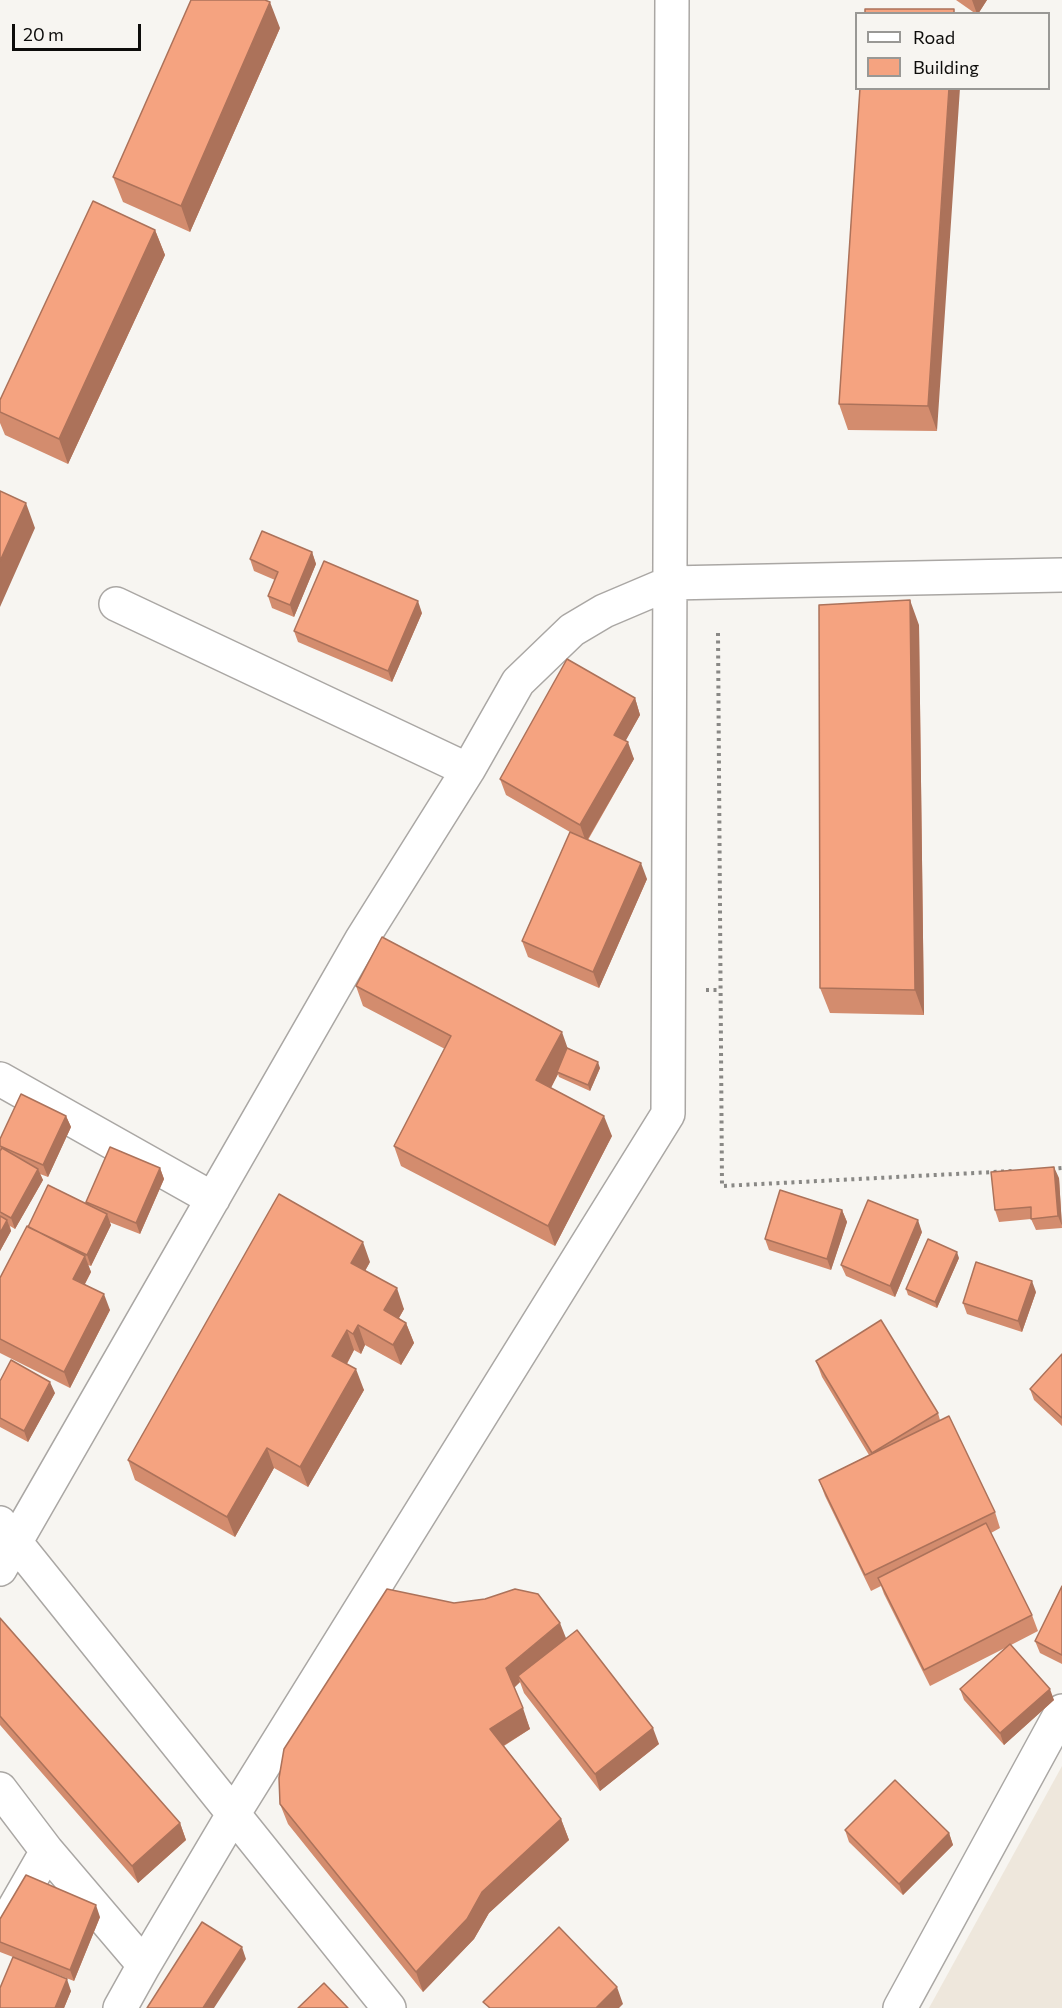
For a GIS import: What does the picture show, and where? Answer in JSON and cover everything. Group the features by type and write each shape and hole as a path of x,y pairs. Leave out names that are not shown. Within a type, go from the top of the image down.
{"street":[{"path":"120,2008 234,1813 668,1114 672,0"},
{"path":"389,2008 234,1813 5,1545 213,1199 362,939 468,770 518,682 572,630 604,611 670,583 1062,575"},
{"path":"116,604 468,770"},
{"path":"0,1079 213,1199"},
{"path":"900,2008 1062,1711"},
{"path":"0,1789 47,1851 144,1965"},
{"path":"0,1933 47,1851"}],"path":[{"path":"718,633 722,1186 1015,1171"},
{"path":"1050,1169 1062,1168"}],"shaded area":[{"path":"1062,1766 1062,2008 929,2008"}],"building":[{"path":"191,0 265,0 270,2 181,206 113,177"},
{"path":"865,9 954,9 954,12 865,12"},
{"path":"860,90 949,90 928,406 839,404"},
{"path":"93,201 155,230 59,439 0,412 0,400"},
{"path":"0,491 26,503 0,561"},
{"path":"262,531 312,552 290,605 268,596 278,572 250,559"},
{"path":"324,561 418,601 388,671 294,631"},
{"path":"910,600 915,990 820,988 819,605"},
{"path":"567,659 635,698 614,735 628,742 580,825 500,779"},
{"path":"570,832 641,863 593,972 522,941"},
{"path":"382,937 562,1032 536,1080 604,1116 548,1226 394,1146 451,1036 356,986"},
{"path":"567,1048 598,1062 588,1085 557,1072"},
{"path":"21,1094 66,1116 43,1165 0,1146 0,1139"},
{"path":"110,1147 160,1168 136,1223 86,1202"},
{"path":"2,1148 38,1169 11,1218 0,1212 0,1151"},
{"path":"1054,1167 1058,1216 1031,1219 1031,1207 995,1210 991,1172"},
{"path":"48,1185 107,1214 87,1255 28,1227"},
{"path":"780,1190 842,1210 827,1259 765,1239"},
{"path":"279,1194 363,1242 351,1263 397,1288 384,1310 406,1323 393,1345 358,1325 353,1334 347,1330 332,1356 356,1369 300,1467 267,1448 227,1517 128,1460"},
{"path":"868,1200 918,1220 890,1286 841,1265"},
{"path":"0,1216 7,1220 0,1233"},
{"path":"27,1226 85,1256 73,1279 104,1294 64,1372 0,1339 0,1278"},
{"path":"928,1239 957,1252 935,1302 906,1289"},
{"path":"976,1262 1032,1281 1018,1321 963,1303"},
{"path":"881,1320 938,1413 872,1453 816,1361"},
{"path":"1062,1354 1062,1418 1030,1389"},
{"path":"11,1360 50,1382 24,1431 0,1418 0,1381"},
{"path":"949,1416 995,1512 865,1575 819,1480"},
{"path":"986,1523 1032,1615 924,1670 878,1578"},
{"path":"1062,1586 1062,1655 1035,1641"},
{"path":"387,1589 454,1603 485,1599 515,1589 538,1594 560,1623 506,1668 523,1708 490,1729 561,1819 482,1892 467,1919 416,1972 280,1804 279,1778 284,1749"},
{"path":"0,1618 180,1823 132,1866 0,1716"},
{"path":"577,1630 653,1728 595,1774 518,1676"},
{"path":"1010,1644 1050,1689 1000,1733 960,1689"},
{"path":"895,1780 949,1833 899,1884 845,1830"},
{"path":"26,1875 96,1905 70,1970 0,1942 0,1919"},
{"path":"202,1922 242,1947 203,2008 147,2008"},
{"path":"559,1927 617,1987 596,2008 490,2008 483,2002"},
{"path":"13,1957 67,1979 55,2008 0,2008 0,1988"},
{"path":"324,1983 348,2008 298,2008"}]}
